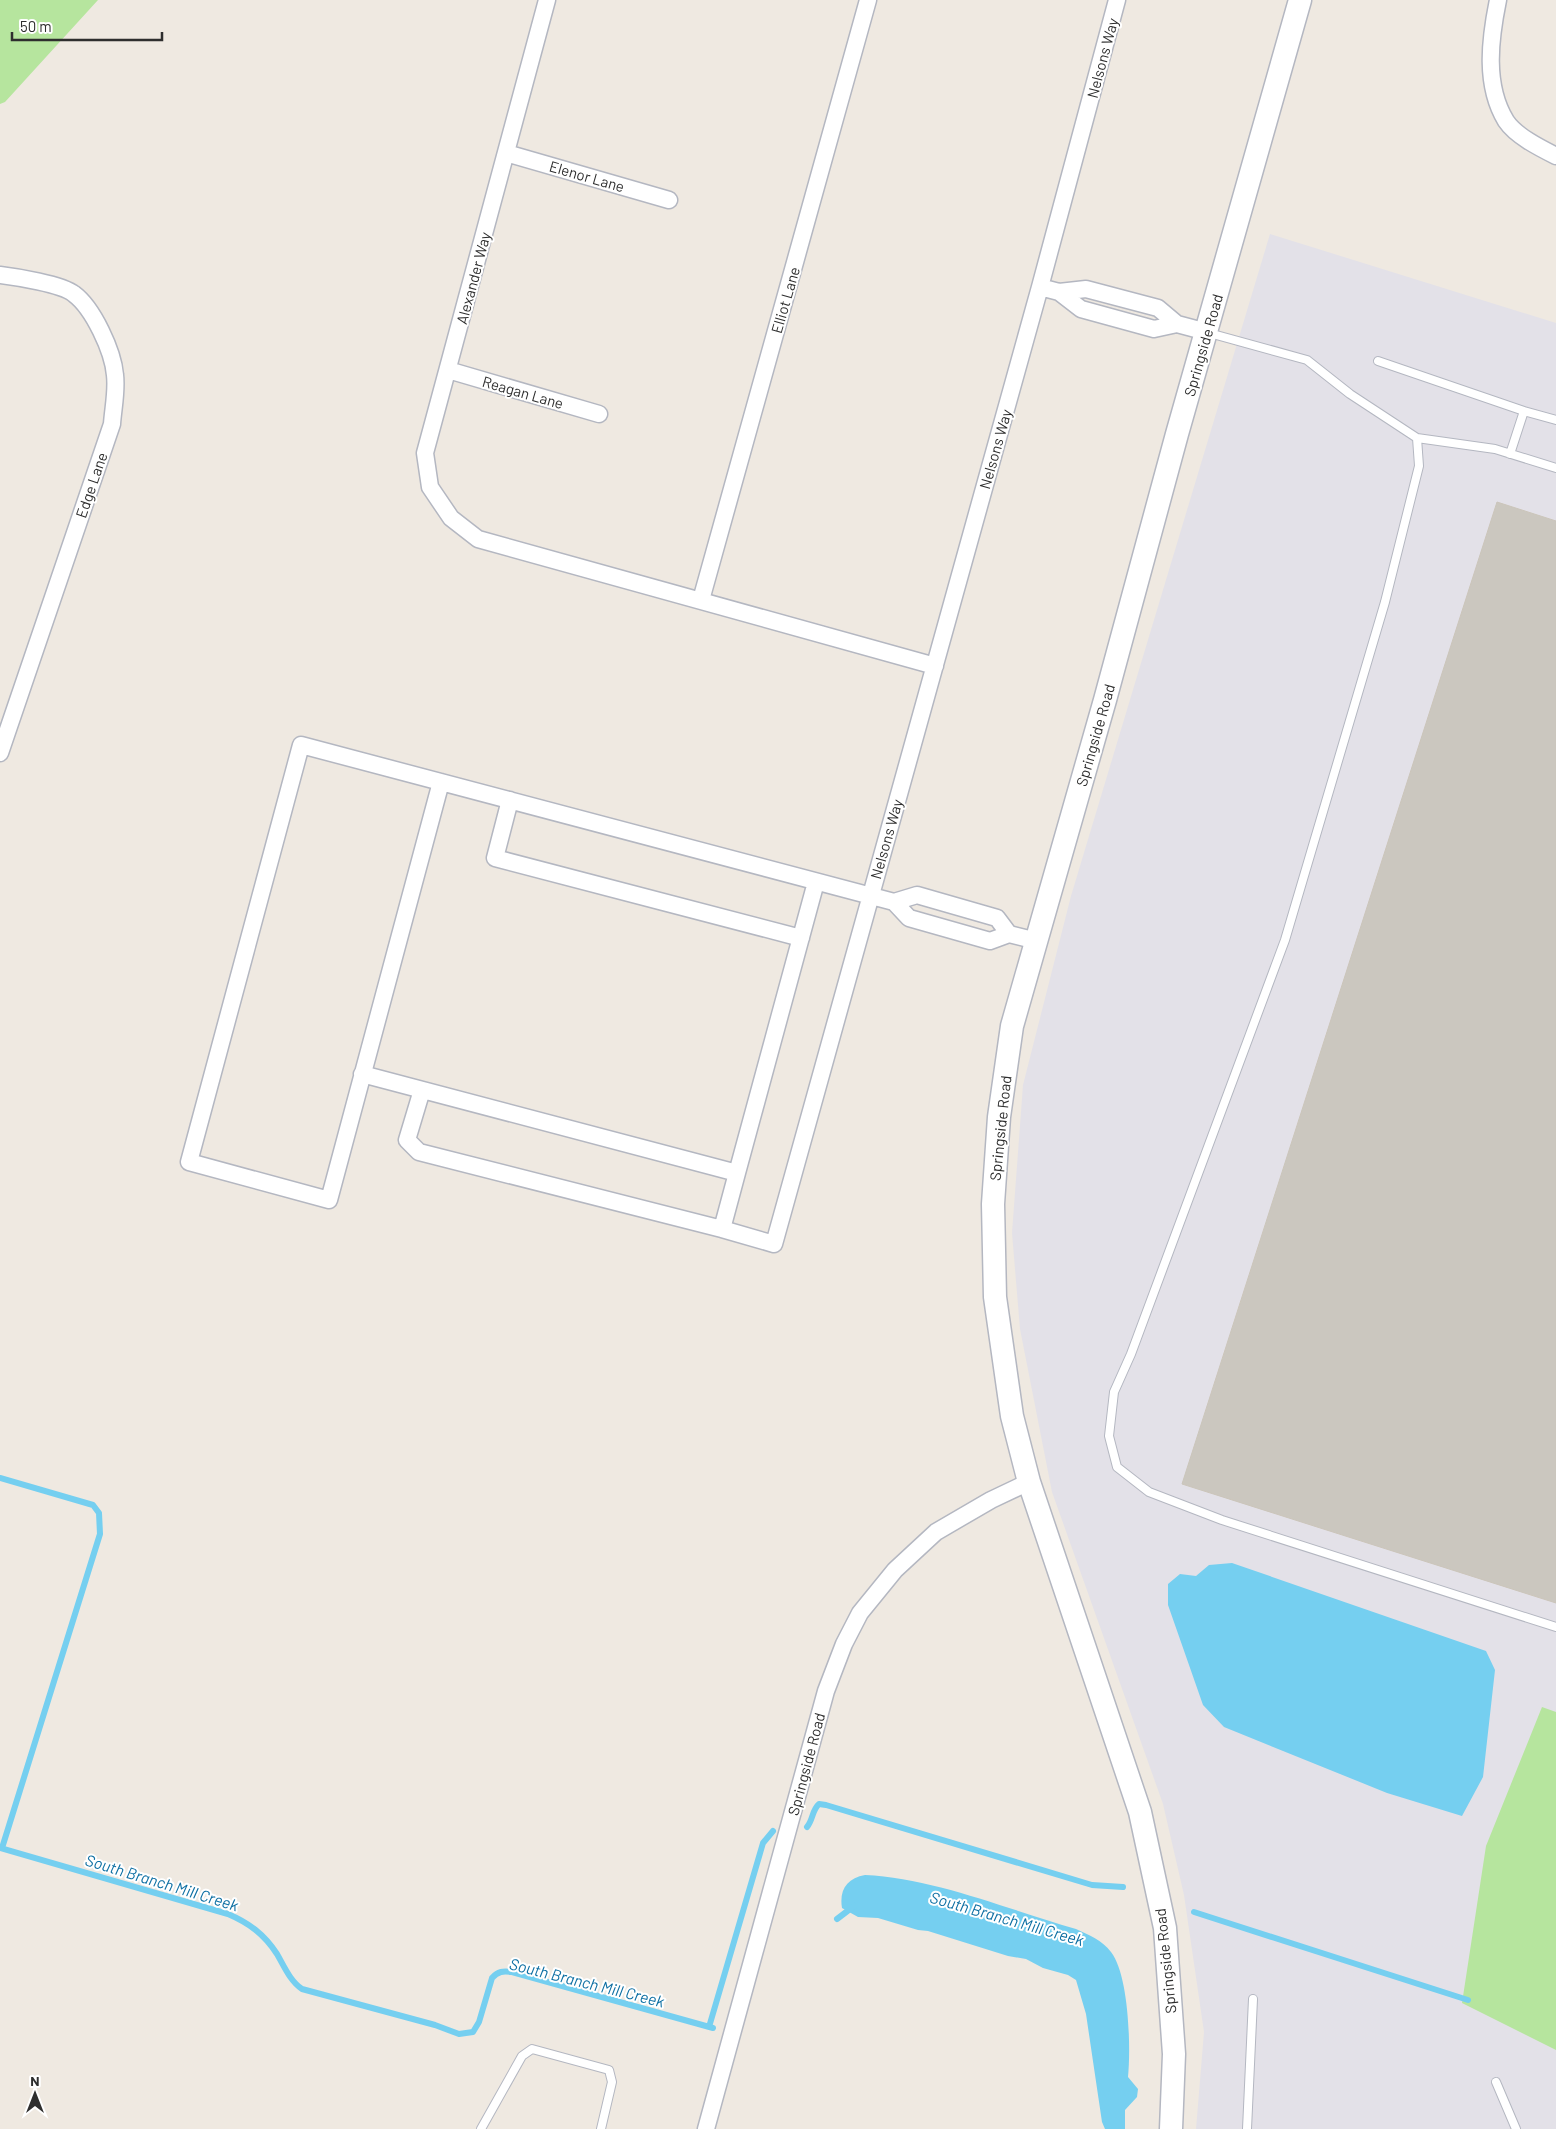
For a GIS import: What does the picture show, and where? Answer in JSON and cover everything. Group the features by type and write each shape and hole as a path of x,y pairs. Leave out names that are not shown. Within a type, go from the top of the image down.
{"main road":[{"name":"Springside Road","path":"1171,2129 1174,2054 1165,1928 1142,1821 1029,1482 1012,1416 995,1296 993,1204 999,1117 1012,1026 1300,0"}],"street":[{"name":"Alexander Way","path":"547,0 425,453 430,487 451,518 478,539 702,600"},
{"name":"Elliot Lane","path":"702,600 868,0"},
{"name":"Nelsons Way","path":"722,1230 774,1244 1040,287 1117,0"},
{"path":"1498,0 1491,36 1492,89 1506,122 1533,146 1556,156"},
{"name":"Elenor Lane","path":"506,153 668,200"},
{"name":"Edge Lane","path":"0,275 42,282 73,293 89,309 110,351 115,375 112,424 0,753"},
{"path":"1040,287 1059,292 1086,289 1158,308 1177,324 1207,332"},
{"name":"Reagan Lane","path":"448,370 599,414"},
{"path":"702,600 935,666"},
{"path":"441,782 329,1200 189,1162 301,745 510,800 816,882 894,902 917,895 997,918 1009,934"},
{"path":"510,800 495,858 801,938"},
{"path":"422,1090 407,1140 419,1152 722,1230 816,882"},
{"path":"894,902 909,918 990,941 1009,934 1037,941"},
{"path":"362,1074 737,1173"},
{"name":"Springside Road","path":"706,2129 826,1691 848,1636 860,1613 895,1570 936,1532 991,1500 1029,1482"}],"lane":[{"path":"1207,332 1307,360 1350,394 1417,438 1495,449 1556,468"},
{"path":"1378,361 1556,420"},
{"path":"1510,454 1524,410"},
{"path":"1417,438 1419,466 1385,602 1285,940 1131,1354 1114,1392 1109,1436 1117,1467 1149,1492 1222,1520 1556,1627"},
{"path":"1247,2129 1253,1998"},
{"path":"481,2129 522,2056 532,2049 609,2070 612,2082 601,2129"},
{"path":"1496,2082 1516,2129"}],"shaded area":[{"path":"1270,234 1556,323 1556,2129 1196,2129 1204,2032 1184,1895 1163,1804 1052,1492 1020,1329 1012,1233 1023,1085 1071,896"}],"green space":[{"path":"0,0 98,0 5,102 0,104"},
{"path":"1542,1707 1556,1712 1556,2050 1462,2003 1486,1846"}],"water":[{"path":"1232,1563 1486,1651 1495,1670 1483,1777 1462,1816 1387,1793 1224,1727 1203,1705 1168,1605 1168,1584 1180,1574 1196,1576 1209,1565"},
{"path":"865,1875 891,1877 944,1888 1076,1929 1104,1944 1117,1963 1122,1977 1129,2031 1128,2077 1138,2089 1137,2097 1125,2110 1125,2129 1105,2129 1102,2122 1086,2014 1076,1980 1068,1975 1043,1968 1026,1959 1008,1956 928,1931 918,1930 878,1918 858,1917 842,1908 843,1890 853,1879"}],"building":[{"path":"1497,502 1556,521 1556,1603 1182,1484"}],"waterway":[{"path":"0,1478 93,1505 99,1513 100,1534 2,1848"},
{"path":"807,1827 817,1806 819,1804 826,1805 1092,1885 1123,1887"},
{"path":"709,2027 763,1843 773,1831"},
{"name":"South Branch Mill Creek","path":"0,1848 228,1914 243,1921 261,1935 277,1954 291,1978 302,1989 435,2025 459,2034 473,2032 479,2022 492,1978 499,1973 506,1972 512,1972 713,2028"},
{"name":"South Branch Mill Creek","path":"837,1919 854,1906"},
{"path":"1194,1912 1468,2000"}]}
